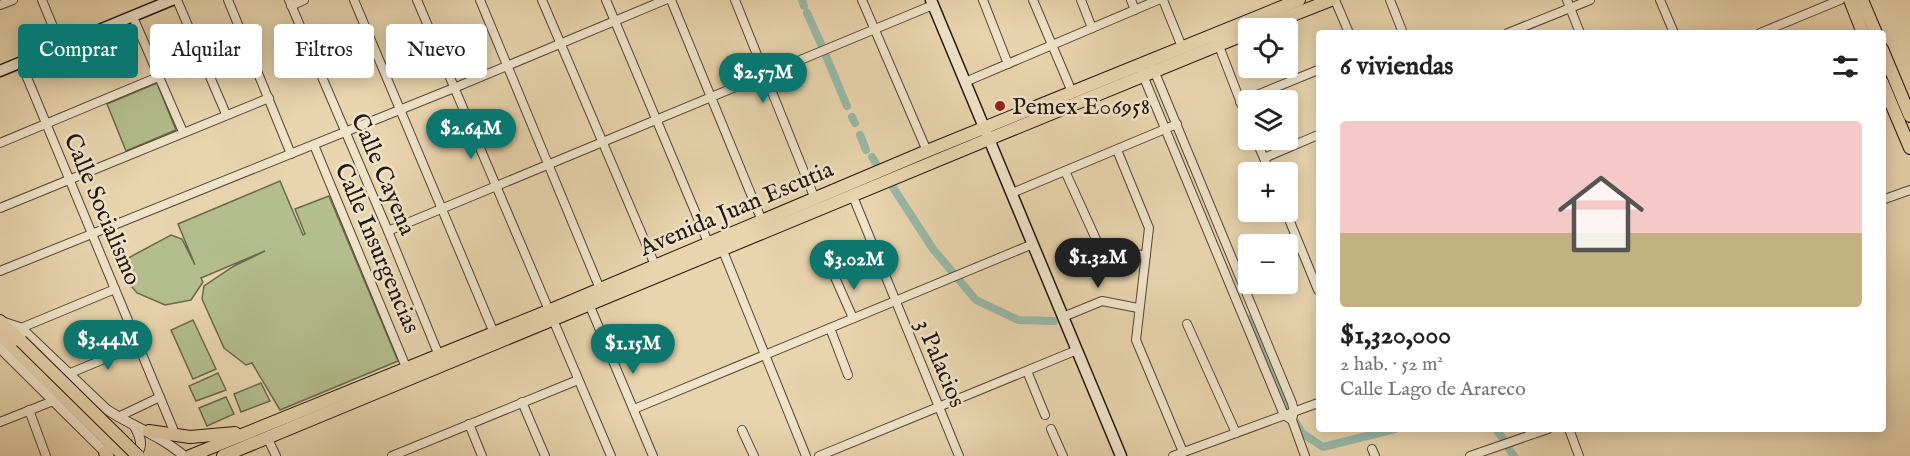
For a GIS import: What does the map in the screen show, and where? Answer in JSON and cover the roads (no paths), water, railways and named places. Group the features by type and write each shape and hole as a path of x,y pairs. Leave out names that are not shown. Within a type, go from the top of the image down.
{"main road":[{"path":"116,24 172,0"},
{"name":"Avenida Juan Escutia","path":"190,456 406,367 441,360 494,333 589,304 715,246 1216,40 1299,0"},
{"path":"1286,18 1333,0"},
{"path":"1850,0 1862,30"},
{"path":"1862,0 1875,30"},
{"path":"932,2 1121,456"},
{"name":"Avenida Juan Escutia","path":"889,173 927,151 986,133 1072,92 1147,69 1182,47 1238,35"},
{"path":"1886,60 1906,118 1909,142"},
{"path":"0,71 18,64"},
{"path":"1886,88 1906,118"},
{"name":"Avenida Juan Escutia","path":"223,456 441,360 550,315 600,289 655,265 715,246 762,221 815,199 850,190"},
{"path":"0,321 14,340 124,456"},
{"path":"0,334 14,340 136,456"},
{"path":"149,431 190,437 254,430"},
{"path":"238,456 246,446"}],"street":[{"path":"0,5 13,0"},
{"path":"42,0 52,24"},
{"path":"177,0 226,114"},
{"path":"228,0 291,154"},
{"path":"290,3 304,0"},
{"path":"354,0 494,333"},
{"path":"417,0 611,456"},
{"path":"480,0 600,289"},
{"path":"542,0 655,265"},
{"path":"606,0 764,355 806,456"},
{"path":"0,271 454,88 665,0"},
{"path":"671,0 762,221"},
{"path":"735,0 815,199"},
{"path":"862,0 927,151"},
{"path":"983,0 1008,64"},
{"path":"1033,0 1072,92"},
{"path":"1081,0 1092,28"},
{"path":"1131,0 1135,10"},
{"path":"965,82 1158,0"},
{"path":"1163,0 1182,47"},
{"path":"1333,0 1347,30"},
{"path":"1390,0 1402,30"},
{"path":"1514,30 1568,4 1590,0"},
{"path":"1660,0 1673,30"},
{"path":"1767,30 1840,0"},
{"path":"388,231 874,29 932,2"},
{"name":"Calle Cayena","path":"290,3 441,360"},
{"path":"1568,4 1579,30"},
{"path":"133,17 150,56"},
{"path":"1216,40 1238,97"},
{"path":"1147,69 1177,124 1250,302 1294,411 1292,420 1305,456"},
{"path":"1147,69 1165,129 1284,415 1292,420"},
{"path":"1269,90 1316,71"},
{"name":"Calle Socialismo","path":"27,78 176,436"},
{"path":"0,142 157,78"},
{"path":"159,78 183,132"},
{"path":"0,208 269,98"},
{"path":"1012,194 1177,124"},
{"path":"1264,158 1316,136"},
{"name":"Calle Insurgencias","path":"314,145 406,367"},
{"path":"1117,150 1149,225 1138,308 1137,344 1183,452"},
{"path":"1260,150 1266,162"},
{"path":"1065,171 1105,259 1110,260 1126,254 1146,255"},
{"name":"3 Palacios","path":"850,190 959,456"},
{"path":"1886,199 1910,190"},
{"path":"1290,222 1316,285"},
{"path":"1207,230 1218,225"},
{"path":"634,409 1033,244"},
{"path":"833,273 853,318"},
{"path":"107,455 4,352 14,340 115,289"},
{"path":"1064,317 1102,301 1138,308"},
{"path":"1239,306 1250,302"},
{"path":"589,304 653,456"},
{"path":"1187,324 1236,433"},
{"path":"830,328 848,375"},
{"path":"14,340 68,374 118,417 149,431 184,456"},
{"path":"68,374 138,345"},
{"path":"819,456 1077,350"},
{"path":"1027,371 1045,415"},
{"path":"392,456 578,380"},
{"path":"118,417 160,397"},
{"path":"0,422 53,401"},
{"path":"522,402 546,456"},
{"path":"1173,456 1316,404"},
{"path":"29,410 46,456"},
{"path":"469,424 482,456"},
{"path":"134,425 141,443 136,456"},
{"path":"1051,429 1063,456"},
{"path":"742,430 753,456"},
{"path":"1473,456 1540,432"},
{"path":"1570,432 1579,456"},
{"path":"267,437 276,456"}],"waterway":[{"path":"802,0 804,6"},
{"path":"807,13 821,44"},
{"path":"826,56 847,106"},
{"path":"852,117 855,123"},
{"path":"860,135 866,150"},
{"path":"872,157 877,165"},
{"path":"892,186 933,249 976,300 1018,320 1054,321"},
{"path":"1248,319 1250,319 1291,412"},
{"path":"1295,421 1302,433 1323,447 1383,432"},
{"path":"1498,432 1503,439"},
{"path":"1509,449 1514,456"}],"place":[{"name":"Pemex E06958","path":"1000,106"}]}
